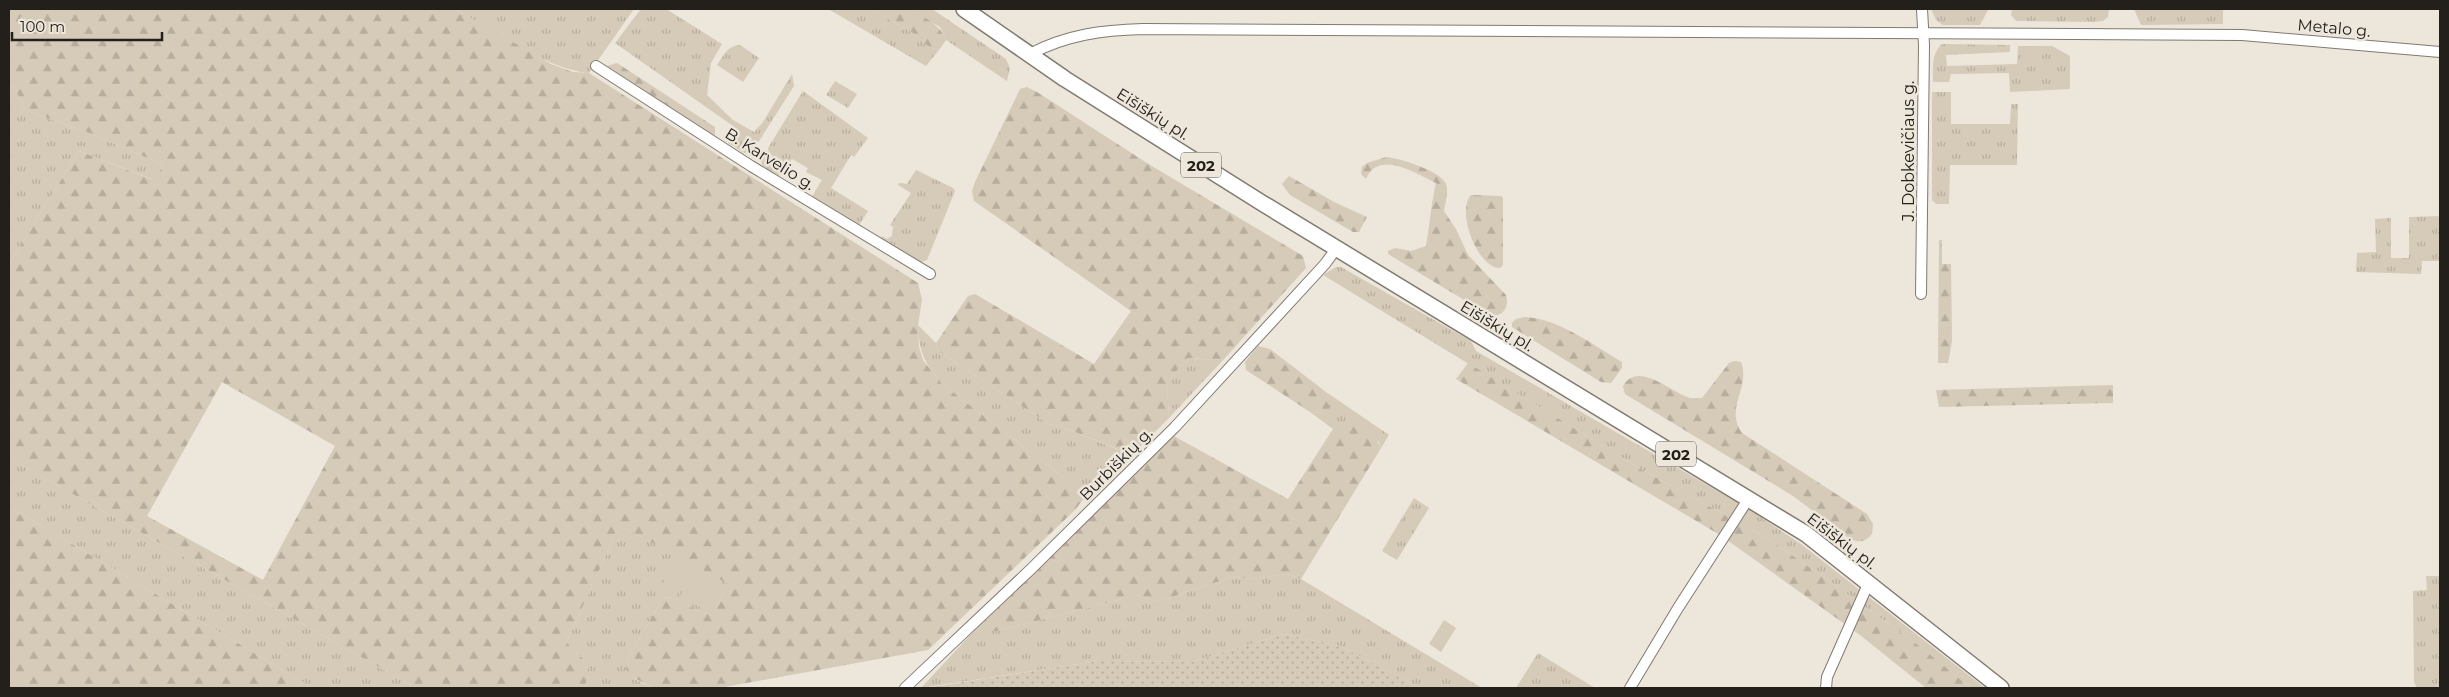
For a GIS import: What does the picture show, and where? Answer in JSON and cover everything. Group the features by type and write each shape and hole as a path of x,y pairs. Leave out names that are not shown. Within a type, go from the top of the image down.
{"main road":[{"name":"Eišiškių pl.","path":"964,9 1065,79 1336,249 1806,534 2001,688"}],"street":[{"name":"J. Dobkevičiaus g.","path":"1921,294 1922,9"},
{"name":"Metalo g.","path":"1030,54 1053,42 1092,32 1143,28 2242,35 2440,52"},
{"name":"B. Karvelio g.","path":"596,66 751,166 930,274"},
{"name":"Burbiškių g.","path":"905,688 1030,570 1175,427 1336,249"},
{"path":"1630,688 1748,498"},
{"path":"1826,688 1827,677 1869,582"}],"green space":[{"path":"9,9 455,9 551,64 573,72 589,73 918,283 922,300 918,325 919,347 923,360 941,383 1081,491 1082,501 1075,510 928,650 719,688 653,688 630,676 626,669 628,658 663,598 676,599 700,612 713,614 727,588 727,583 625,528 616,533 567,641 570,647 588,663 588,677 584,688 416,688 9,458 9,264 79,151 153,180 164,165 87,132 25,110 15,87 9,84","holes":["222,382 335,446 263,580 147,516"]},
{"path":"455,9 634,9 589,73 556,65 538,57"},
{"path":"641,9 666,9 722,44 711,63 707,95 733,120 754,132 763,122 792,74 794,86 752,152 744,153 728,143 733,126 615,43"},
{"path":"828,9 871,9 913,33 929,47 939,50 926,66"},
{"path":"871,9 915,9 937,26 946,40 939,50 929,47 913,33"},
{"path":"915,9 932,9 1006,59 1010,68 1007,81 946,40 940,27 923,17"},
{"path":"1931,9 1988,10 1980,25 1943,25 1936,20"},
{"path":"2012,9 2109,9 2108,17 2103,21 2094,22 2016,21 2011,15"},
{"path":"2134,9 2223,9 2223,24 2141,25"},
{"path":"1942,44 2010,45 2010,52 1946,55 1947,66 2017,64 2018,46 2052,46 2070,56 2070,89 2010,92 2009,73 1951,74 1949,82 1933,82 1934,57"},
{"path":"740,45 759,58 743,82 717,65 729,49"},
{"path":"617,63 715,127 715,136 607,66"},
{"path":"835,81 857,94 848,108 826,95"},
{"path":"9,84 15,87 25,110 87,132 164,165 154,180 79,151 9,264"},
{"path":"1027,87 1150,165 1303,256 1306,268 1225,358 1211,360 1188,358 1167,382 1169,418 1144,443 1120,450 1060,426 1049,424 937,350 936,343 968,296 975,294 1094,364 1131,311 974,201 972,191 975,182 1020,89"},
{"path":"803,91 868,138 854,157 851,155 831,188 868,211 858,227 811,198 822,180 806,172 808,168 792,159 778,177 763,166 762,155 779,166 781,162 769,154 768,148"},
{"path":"1932,92 1951,92 1951,124 2010,124 2011,104 2018,104 2017,165 1950,165 1949,204 1936,204 1932,200"},
{"path":"1386,157 1419,166 1443,179 1447,191 1444,211 1456,229 1468,255 1506,295 1507,304 1504,311 1498,315 1489,315 1388,254 1388,251 1395,248 1411,251 1426,246 1436,183 1408,169 1388,164 1372,170 1366,179 1361,174 1362,167 1367,163"},
{"path":"916,170 953,188 955,191 927,260 918,263 880,240 882,236 887,239 892,236 893,227 890,225 911,193 898,185 899,183 907,184"},
{"path":"1289,176 1334,202 1367,217 1359,232 1353,232 1290,195 1282,184"},
{"path":"1471,195 1501,196 1503,198 1503,265 1500,268 1492,266 1484,259 1471,238 1466,213 1467,203"},
{"path":"2440,216 2440,261 2422,261 2421,274 2356,272 2357,253 2376,252 2375,219 2391,218 2391,258 2409,258 2409,217"},
{"path":"1939,240 1942,240 1942,264 1951,264 1952,341 1948,363 1938,363"},
{"path":"1336,267 1341,267 1471,341 1476,351 1745,507 1801,544 1985,688 1971,688 1922,648 1768,539 1639,468 1323,275"},
{"path":"1524,317 1550,322 1562,327 1622,362 1622,368 1611,383 1601,382 1512,327 1512,323 1516,319"},
{"path":"918,325 936,343 937,350 1049,424 1060,426 1119,450 1144,443 1082,501 1081,491 941,383 930,369 921,350"},
{"path":"1258,346 1270,349 1326,392 1329,408 1324,413 1310,412 1246,370 1245,362"},
{"path":"1188,358 1211,360 1225,358 1169,418 1167,382"},
{"path":"1734,361 1741,362 1743,371 1743,380 1736,406 1737,424 1742,433 1867,514 1873,524 1872,534 1867,539 1857,541 1850,539 1793,496 1625,394 1623,386 1629,379 1637,376 1655,380 1690,398 1702,398 1729,363"},
{"path":"1468,363 1639,468 1768,539 1922,648 1971,688 1926,688 1860,635 1720,535 1456,379"},
{"path":"2113,385 2113,403 1939,407 1936,390"},
{"path":"1326,392 1389,435 1381,448 1379,442 1340,423 1333,429 1310,412 1323,413 1329,408"},
{"path":"1340,423 1364,431 1379,443 1381,448 1301,579 1288,574 1251,579 1232,577 1157,602 1137,595 998,631 974,631 1172,435 1288,499 1333,429"},
{"path":"9,458 416,688 313,688 9,508"},
{"path":"1414,498 1429,508 1397,560 1382,551"},
{"path":"9,508 30,519 313,688 9,688"},
{"path":"625,528 722,579 727,583 727,588 713,614 700,612 676,599 663,598 628,658 630,675 637,681 653,688 584,688 588,677 588,663 570,647 567,641 616,533"},
{"path":"674,562 690,570 677,595 661,587"},
{"path":"693,572 722,588 709,612 680,596"},
{"path":"1288,574 1301,579 1482,688 1420,688 1340,646 1283,634 1192,662 1098,661 921,688 974,631 998,631 1137,595 1157,602 1232,577 1251,579"},
{"path":"2426,576 2440,576 2440,688 2417,688 2414,682 2413,591 2427,590"},
{"path":"1444,620 1456,628 1441,652 1429,644"},
{"path":"1283,634 1340,646 1420,688 925,688 1098,661 1192,662"},
{"path":"1538,653 1595,688 1516,688"}]}
